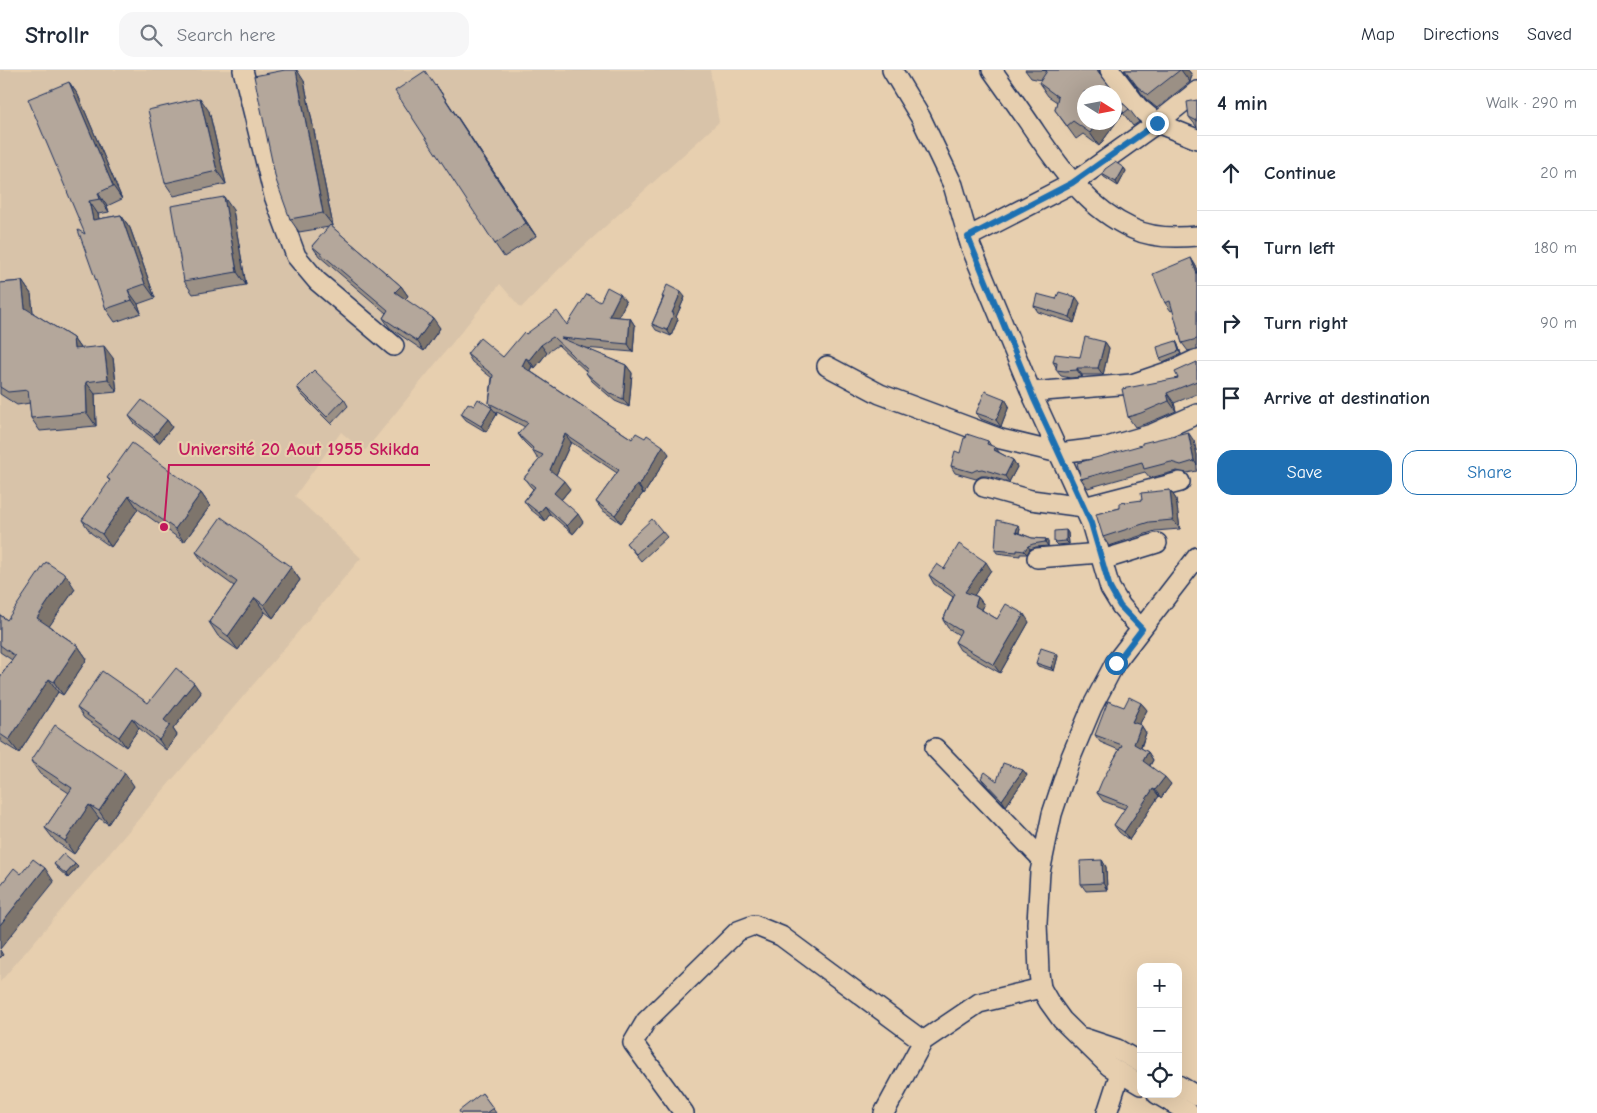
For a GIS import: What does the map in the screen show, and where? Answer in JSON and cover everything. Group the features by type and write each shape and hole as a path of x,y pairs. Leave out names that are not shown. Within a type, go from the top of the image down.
{"street":[{"path":"243,70 274,196 296,256 317,281 394,346"},
{"path":"892,70 921,118 953,185 968,237 1031,392 1091,523 1110,588 1120,606 1142,629"},
{"path":"992,70 1065,175 1100,208 1134,229 1155,236 1197,236"},
{"path":"1110,70 1138,107 1157,123 1197,139"},
{"path":"968,237 1072,183 1157,123 1197,91"},
{"path":"1031,392 1132,384 1176,369 1197,359"},
{"path":"827,366 880,394 1001,439 1059,453 1116,445 1152,434 1197,414"},
{"path":"984,487 1032,500 1084,507 1180,482"},
{"path":"1038,558 1101,557 1157,544"},
{"path":"1137,1083 1108,1066 1062,1020 1048,1002 1042,988 1039,973 1037,923 1040,872 1052,814 1071,757 1092,707 1116,663 1197,557"},
{"path":"935,748 1042,859"},
{"path":"684,1113 633,1043 646,1021 738,931 754,925 781,936 923,1041"},
{"path":"884,1113 923,1041 979,1002 1042,988"},
{"path":"1078,1036 1117,1049 1137,1061"},
{"path":"1107,1113 1120,1073"},
{"path":"1182,1087 1197,1096"},
{"path":"1164,1098 1189,1113"}],"shaded area":[{"path":"0,70 710,70 719,122 560,268 521,308 500,284 364,452 341,432 295,496 361,558 0,982"}],"building":[{"path":"285,70 296,70 323,213 290,219 276,180 254,76"},
{"path":"1042,70 1097,70 1109,85 1077,85 1077,124 1073,121 1067,126 1055,110 1058,97 1039,83 1047,71"},
{"path":"1125,70 1180,70 1148,95 1137,86"},
{"path":"425,71 526,223 495,244 395,91"},
{"path":"69,82 113,186 98,193 100,199 89,201 93,220 121,215 145,284 128,290 132,300 106,309 78,230 85,234 28,99"},
{"path":"200,98 217,171 165,183 148,110"},
{"path":"1197,100 1197,121 1189,117 1187,102"},
{"path":"1122,103 1129,109 1124,113 1122,111"},
{"path":"1115,162 1124,168 1116,182 1102,174 1105,169"},
{"path":"224,197 237,272 184,281 171,206"},
{"path":"330,225 401,286 395,292 433,318 417,341 383,318 388,310 312,246"},
{"path":"1191,258 1197,274 1197,339 1182,343 1170,301 1165,303 1153,274"},
{"path":"22,281 25,308 73,338 74,349 104,346 108,379 86,382 87,413 31,418 28,390 8,392 0,387 0,283"},
{"path":"667,285 681,292 667,330 652,324 664,297 662,297"},
{"path":"607,287 620,294 609,316 630,318 628,344 561,338 626,365 623,399 609,393 586,373 588,370 553,337 541,345 529,360 526,358 522,366 632,439 636,433 645,438 647,435 663,446 639,486 637,485 615,515 596,502 619,470 565,434 550,470 564,481 554,493 578,514 567,526 545,506 539,513 524,501 535,487 524,478 543,455 532,450 533,448 518,434 528,423 489,403 493,375 467,354 480,338 503,357 524,332 526,334 557,311 567,325 587,294 600,302"},
{"path":"1059,292 1076,297 1070,317 1034,306 1037,294 1056,299"},
{"path":"1085,337 1105,342 1098,368 1056,370 1057,363 1053,362 1055,354 1080,357"},
{"path":"1176,341 1179,351 1160,358 1157,347"},
{"path":"1197,362 1197,381 1167,393 1169,401 1128,417 1122,389 1178,378 1175,372"},
{"path":"314,370 344,399 327,417 297,387"},
{"path":"985,391 1005,399 996,420 976,413"},
{"path":"478,399 492,408 481,426 461,414 468,403 474,406"},
{"path":"142,400 167,420 154,436 129,416"},
{"path":"1188,432 1194,461 1181,465 1171,462 1144,469 1142,462 1081,479 1077,463 1142,445 1142,443"},
{"path":"967,434 988,441 987,444 995,447 994,450 1013,460 1005,476 982,469 972,472 951,466 955,451 960,453"},
{"path":"132,443 201,493 175,529 129,496 102,534 82,520 110,480 107,478"},
{"path":"1170,490 1173,520 1149,522 1103,537 1096,514 1120,508 1120,503 1142,500 1141,493"},
{"path":"221,517 291,567 264,605 255,598 228,636 209,622 237,582 196,552"},
{"path":"652,519 662,531 636,554 626,543"},
{"path":"997,520 1018,525 1016,532 1032,538 1046,539 1045,542 1028,546 1024,551 995,550"},
{"path":"1066,530 1066,541 1054,542 1054,531"},
{"path":"959,544 986,562 965,592 978,597 975,606 997,619 1006,604 1024,614 994,665 955,642 961,631 943,620 955,594 929,575 937,564 944,569"},
{"path":"46,562 66,575 37,618 78,646 54,682 49,679 9,740 0,734 0,677 15,656 0,645 0,615 7,620"},
{"path":"1041,648 1056,653 1051,668 1036,663"},
{"path":"176,668 194,683 164,720 170,725 159,740 132,718 119,737 77,708 102,671 148,703"},
{"path":"1129,697 1141,703 1132,722 1141,725 1134,744 1148,752 1143,761 1165,777 1155,790 1153,789 1124,832 1114,825 1127,805 1097,793 1122,745 1095,735 1108,701 1124,707"},
{"path":"55,725 125,773 99,811 89,805 65,841 45,828 72,788 31,761"},
{"path":"1003,763 1023,770 1002,800 981,778 985,772 997,781"},
{"path":"63,854 75,864 66,874 54,864"},
{"path":"33,859 45,868 0,925 0,886 14,868 21,874"},
{"path":"1102,860 1103,883 1081,884 1080,861"},
{"path":"482,1093 493,1108 486,1113 460,1113 459,1111"}],"place":[{"name":"Université 20 Aout 1955 Skikda","path":"164,527"}],"route":[{"path":"1116,663 1142,629 1120,606 1110,588 1091,523 1034,399 968,237 1072,183 1157,123"}]}
